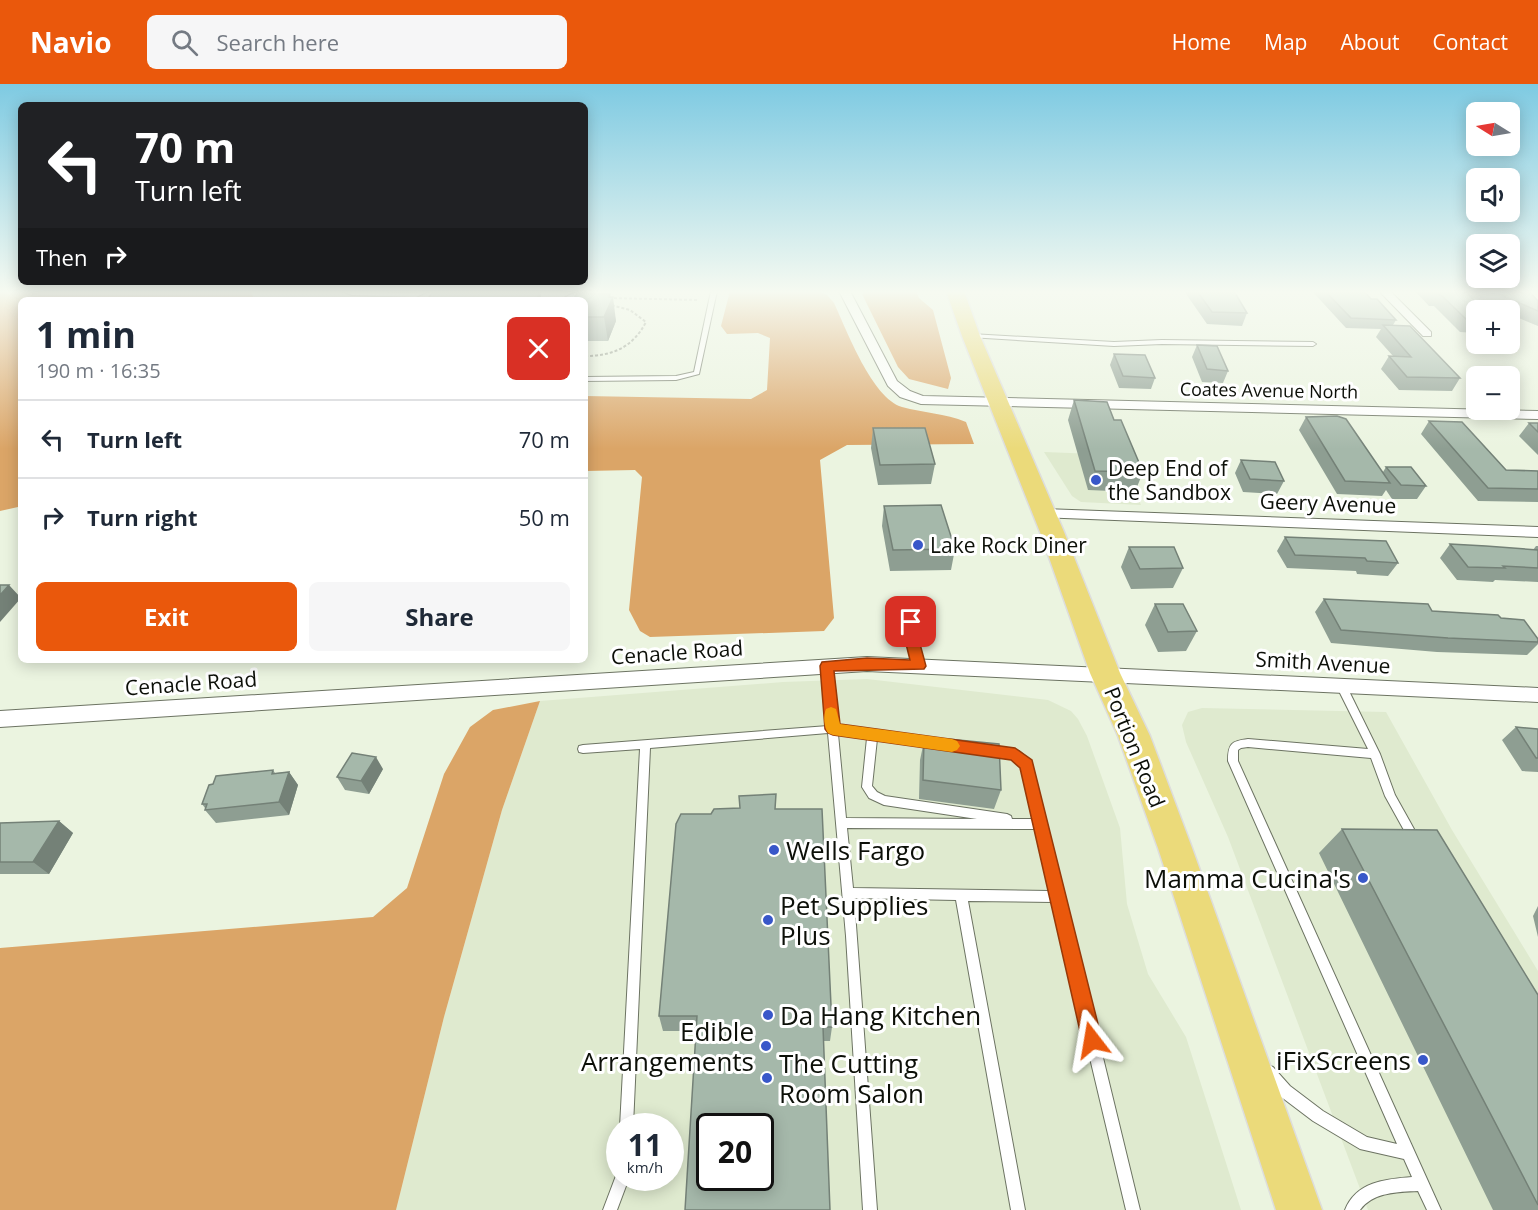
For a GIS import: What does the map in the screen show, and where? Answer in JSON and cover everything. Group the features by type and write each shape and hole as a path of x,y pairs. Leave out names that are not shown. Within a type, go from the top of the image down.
{"main road":[{"name":"Portion Road","path":"973,344 1044,514 1105,673 1134,736 1299,1210"}],"street":[{"name":"Coates Avenue North","path":"871,344 892,383 905,394 921,400 1538,415"},
{"name":"Geery Avenue","path":"1044,514 1538,532"},
{"name":"Cenacle Road","path":"0,718 867,664 1105,673"},
{"name":"Smith Avenue","path":"1105,673 1538,695"}],"lane":[{"path":"588,380 676,378 697,373 703,344"},
{"path":"1273,344 1313,344"},
{"path":"915,602 911,608 911,617 913,644 919,666"},
{"path":"827,666 848,893 870,1210"},
{"path":"1341,685 1375,754 1390,796 1420,847"},
{"path":"584,749 833,729 949,745"},
{"path":"872,735 867,787 873,795 884,800 1040,824"},
{"path":"627,1113 645,743"},
{"path":"1375,754 1248,743 1238,744 1233,749 1233,761 1434,1210"},
{"path":"982,750 1015,754 1027,764 1133,1210"},
{"path":"842,823 1040,824"},
{"path":"848,893 1057,897"},
{"path":"961,895 1018,1210"},
{"path":"1231,1014 1264,1066 1285,1091 1318,1116 1365,1144 1408,1153"},
{"path":"1352,1210 1355,1203 1385,1185 1422,1184"},
{"path":"610,1210 617,1191"}],"path":[{"path":"588,356 609,354 634,344"}],"shaded area":[{"path":"0,344 18,344 18,507 0,511"},
{"path":"770,344 852,344 871,378 891,401 902,407 966,422 974,444 847,445 820,460 834,618 824,631 650,637 640,631 629,610 642,477 635,470 588,471 588,396 751,399 767,390"},
{"path":"886,344 942,344 951,378 948,389 909,379 898,367"},
{"path":"1044,452 1121,455 1141,505 1081,502 1072,496"},
{"path":"867,679 1048,700 1071,711 1087,736 1120,828 1127,904 1148,974 1186,1037 1241,1210 396,1210 444,1017 502,810 540,701 783,682"},
{"path":"540,701 502,810 444,1017 396,1210 0,1210 0,948 373,917 407,888 444,774 470,727 493,710"},
{"path":"1202,708 1386,712 1452,830 1538,971 1538,1210 1368,1210 1228,837 1186,742 1182,725 1188,712"}],"building":[{"path":"1399,344 1427,344 1460,378 1407,377 1389,356 1411,357"},
{"path":"1197,345 1217,346 1228,371 1207,369"},
{"path":"1114,354 1145,355 1155,378 1123,376"},
{"path":"1074,400 1107,402 1114,420 1121,420 1143,472 1095,471"},
{"path":"1337,416 1346,419 1390,483 1345,481 1306,417"},
{"path":"1429,421 1462,422 1506,470 1538,471 1538,489 1488,488"},
{"path":"1529,423 1538,423 1538,432"},
{"path":"873,428 925,428 935,464 880,465"},
{"path":"1241,460 1275,462 1284,481 1250,479"},
{"path":"1386,467 1411,467 1426,486 1401,485"},
{"path":"941,505 955,549 893,550 884,506"},
{"path":"1285,537 1386,541 1398,563 1367,561 1365,558 1295,555"},
{"path":"1450,544 1538,550 1538,568 1468,567"},
{"path":"1129,547 1174,547 1183,568 1140,569"},
{"path":"0,585 9,585 0,595"},
{"path":"1324,599 1428,604 1432,611 1498,615 1501,618 1524,620 1538,642 1341,630"},
{"path":"1155,604 1183,604 1197,631 1168,632"},
{"path":"1516,727 1538,729 1538,758 1536,758"},
{"path":"948,739 999,744 1001,790 923,780 924,741 948,743"},
{"path":"352,753 376,757 361,781 337,777"},
{"path":"273,770 272,774 289,772 279,802 205,810 207,804 202,804 209,785 213,784 216,776"},
{"path":"776,794 775,809 822,809 832,1027 823,1027 830,1210 685,1210 697,1016 659,1016 676,824 681,814 711,814 714,809 740,808 739,796"},
{"path":"59,821 33,862 0,862 0,823"},
{"path":"1342,829 1437,830 1538,995 1538,1205"}],"slow traffic":[{"path":"831,713 833,729 952,746"}],"place":[{"name":"Deep End of the Sandbox","path":"1096,480"},
{"name":"Lake Rock Diner","path":"918,545"},
{"name":"Wells Fargo","path":"774,850"},
{"name":"Mamma Cucina's","path":"1363,878"},
{"name":"Pet Supplies Plus","path":"768,920"},
{"name":"Da Hang Kitchen","path":"768,1015"},
{"name":"Edible Arrangements","path":"766,1046"},
{"name":"iFixScreens","path":"1423,1060"},
{"name":"The Cutting Room Salon","path":"767,1078"}],"route":[{"path":"911,622 913,644 919,666 867,664 827,666 833,729 1015,754 1027,764 1092,1040"}]}
